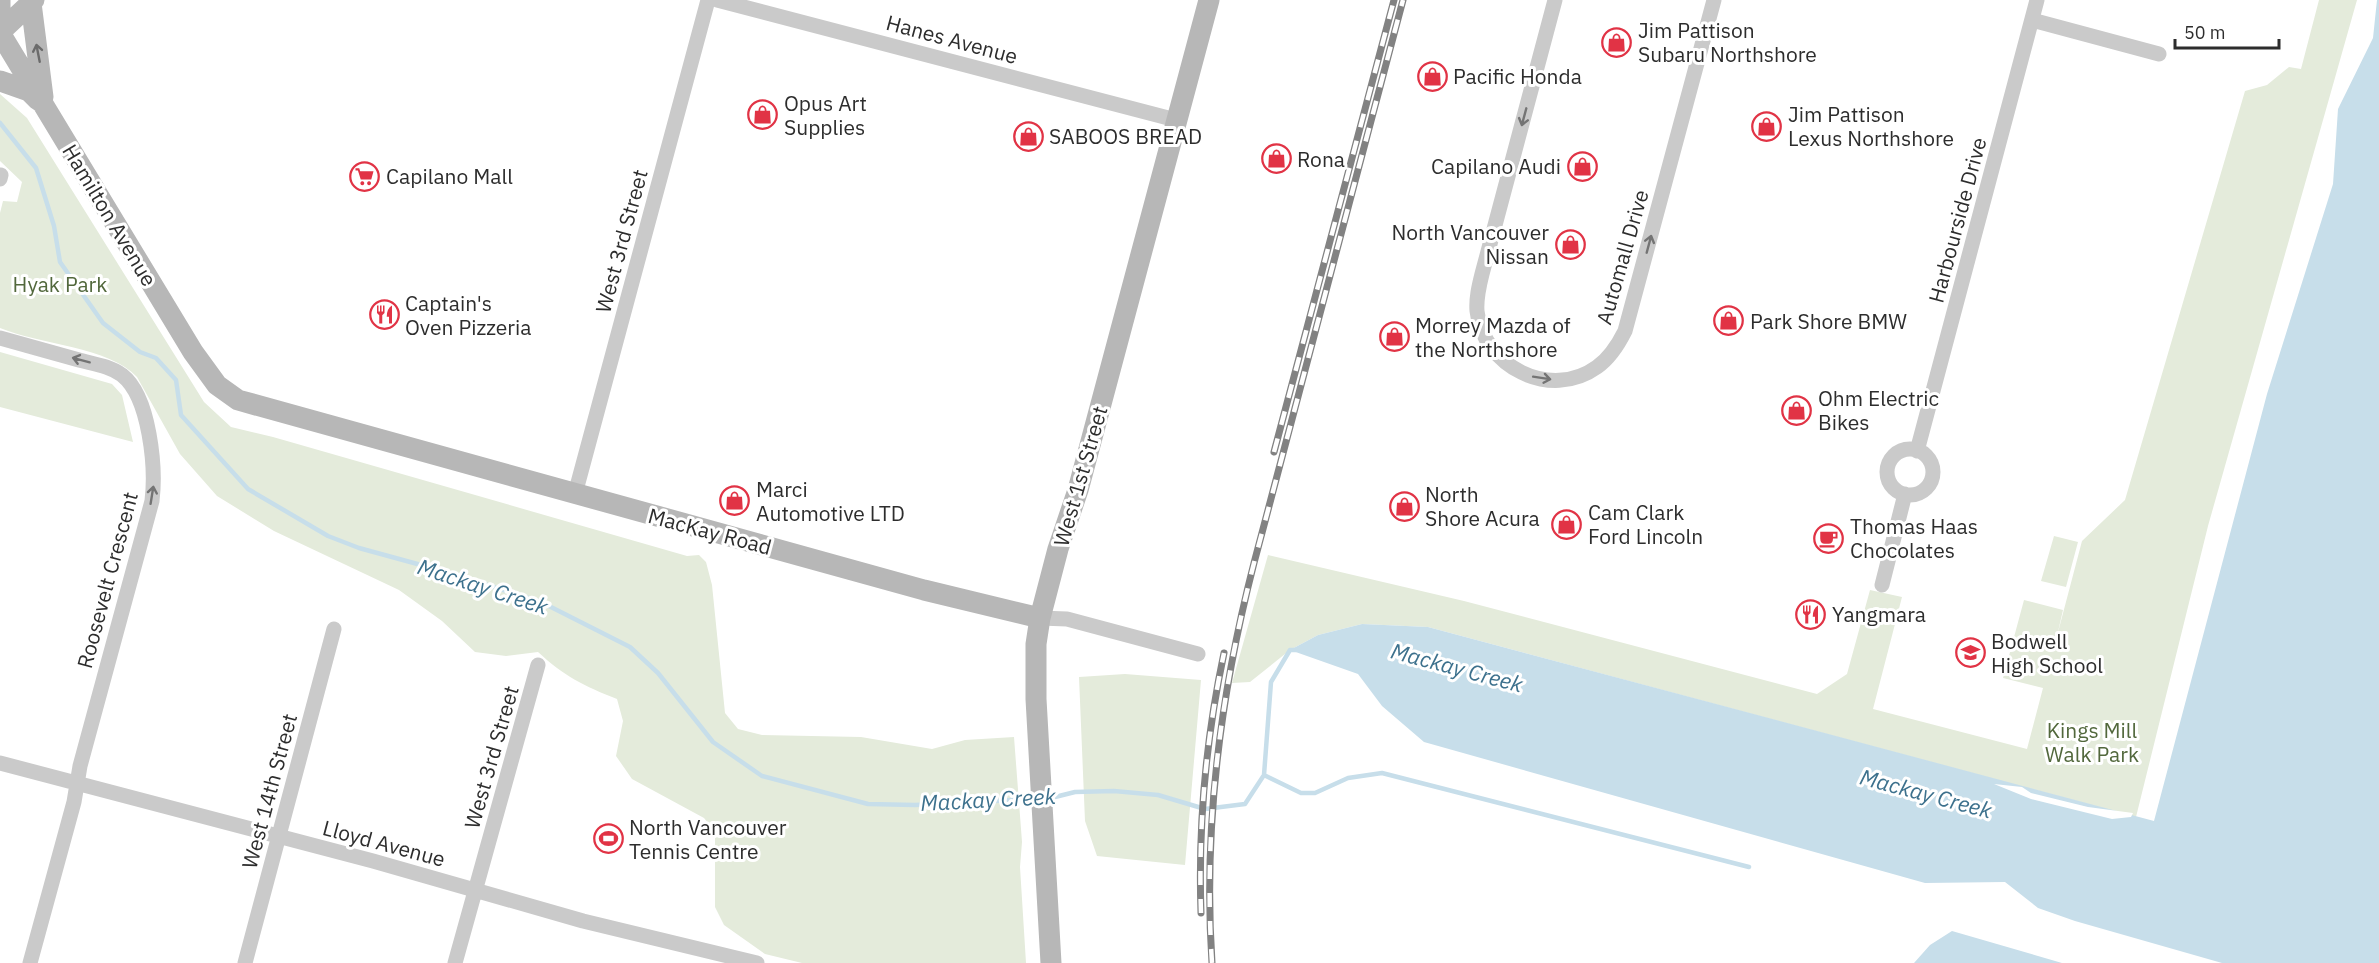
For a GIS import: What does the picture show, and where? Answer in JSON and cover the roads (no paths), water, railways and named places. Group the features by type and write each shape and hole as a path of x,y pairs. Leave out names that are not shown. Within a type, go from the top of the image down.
{"street":[{"name":"West 3rd Street","path":"575,494 708,0"},
{"name":"Hanes Avenue","path":"717,0 1176,120"},
{"name":"West 1st Street","path":"1051,963 1035,681 1040,618 1061,540 1078,490 1209,0"},
{"name":"Automall Drive","path":"1555,0 1477,293 1480,326 1488,343 1499,357 1521,373 1549,380 1579,376 1598,367 1618,345 1625,331 1714,0"},
{"name":"Harbourside Drive","path":"1917,451 2037,0"},
{"path":"0,32 32,1"},
{"path":"32,1 43,104"},
{"path":"0,32 3,4"},
{"path":"2032,20 2159,54"},
{"name":"Hamilton Avenue","path":"0,32 193,352 210,377 226,392"},
{"path":"0,81 29,91 43,104"},
{"name":"Roosevelt Crescent","path":"0,338 105,367 122,375 133,385 151,443 154,480 152,501 134,562 74,802 30,963"},
{"name":"MacKay Road","path":"226,392 238,400 924,590 1040,618 1067,619 1197,654"},
{"path":"1903,451 1917,451 1925,456 1930,464 1932,478 1924,490 1905,495 1890,483 1887,474 1888,464 1894,456 1903,451"},
{"path":"1882,585 1905,495"},
{"name":"West 14th Street","path":"245,963 334,629"},
{"name":"West 3rd Street","path":"455,963 538,666"},
{"name":"Lloyd Avenue","path":"0,764 475,889 583,921 757,963"}],"water":[{"path":"2377,0 2379,0 2379,963 2222,963 2075,921 2038,908 2005,882 1925,883 1424,742 1382,706 1358,674 1290,650 1318,635 1362,624 1428,627 2154,821 2267,394 2333,184 2338,109 2373,38"},
{"path":"1952,931 2062,963 1914,963 1930,945"}],"waterway":[{"name":"Mackay Creek","path":"0,123 36,168 54,226 60,262 103,323 140,352 156,358 176,380 181,415 248,489 328,536 359,548 443,571 541,602 630,647 658,673 713,742 762,776 868,804 915,805 1035,799"},
{"name":"Mackay Creek","path":"1047,799 1075,792 1114,791 1158,795 1205,809 1245,804 1264,775 1271,682 1290,650 1296,650"},
{"path":"1264,775 1301,793 1315,793 1348,778 1382,773 1749,867"}],"railway":[{"path":"1274,452 1394,0"},
{"path":"1212,963 1210,912 1212,812 1223,712 1232,662 1254,563 1403,0"},
{"path":"1201,913 1202,815 1212,717 1224,653"}],"place":[{"name":"Jim Pattison Subaru Northshore","path":"1617,42"},
{"name":"Pacific Honda","path":"1432,76"},
{"name":"Opus Art Supplies","path":"763,115"},
{"name":"Jim Pattison Lexus Northshore","path":"1767,126"},
{"name":"SABOOS BREAD","path":"1028,136"},
{"name":"Rona","path":"1276,159"},
{"name":"Capilano Audi","path":"1582,166"},
{"name":"Capilano Mall","path":"365,176"},
{"name":"North Vancouver Nissan","path":"1570,244"},
{"name":"Captain's Oven Pizzeria","path":"384,315"},
{"name":"Park Shore BMW","path":"1729,321"},
{"name":"Morrey Mazda of the Northshore","path":"1394,337"},
{"name":"Ohm Electric Bikes","path":"1797,410"},
{"name":"Marci Automotive LTD","path":"735,501"},
{"name":"North Shore Acura","path":"1404,506"},
{"name":"Cam Clark Ford Lincoln","path":"1567,524"},
{"name":"Thomas Haas Chocolates","path":"1829,538"},
{"name":"Yangmara","path":"1811,614"},
{"name":"Bodwell High School","path":"1970,653"},
{"name":"North Vancouver Tennis Centre","path":"608,839"}],"park label":[{"name":"Hyak Park","path":"60,284"},
{"name":"Kings Mill Walk Park","path":"2092,742"}]}
